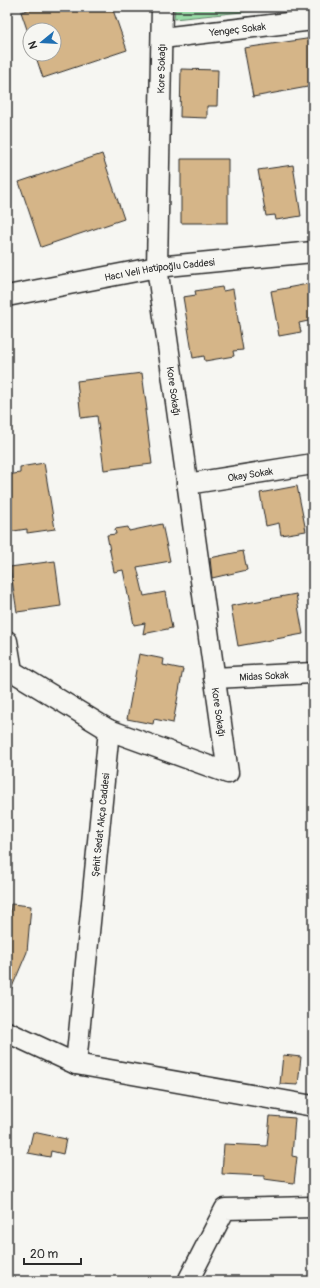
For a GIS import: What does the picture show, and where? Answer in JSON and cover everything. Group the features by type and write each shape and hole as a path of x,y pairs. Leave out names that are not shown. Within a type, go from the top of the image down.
{"street":[{"name":"Kore Sokağı","path":"109,730 228,774 157,268 162,7"},
{"name":"Yengeç Sokak","path":"162,38 313,20"},
{"name":"Hacı Veli Hatipoğlu Caddesi","path":"7,296 157,268 313,252"},
{"name":"Okay Sokak","path":"187,484 313,464"},
{"path":"7,641 12,671 109,730"},
{"name":"Midas Sokak","path":"214,678 313,673"},
{"name":"Şehit Sedat Akça Caddesi","path":"76,1064 109,730"},
{"path":"7,1032 76,1064 313,1106"},
{"path":"188,1281 225,1209 313,1207"}],"green space":[{"path":"175,7 291,7 174,19"}],"building":[{"path":"38,7 112,7 127,50 43,78 38,62 62,62 62,22 24,22 21,12"},
{"path":"313,38 313,86 253,97 244,48"},
{"path":"181,69 218,70 217,106 207,106 207,118 180,117"},
{"path":"102,154 124,219 41,247 19,182"},
{"path":"181,159 228,159 228,223 181,223"},
{"path":"293,165 301,216 276,220 275,215 266,216 258,170"},
{"path":"313,283 313,320 299,323 301,332 279,336 271,291"},
{"path":"222,287 223,291 233,289 243,350 233,351 234,356 205,361 204,356 193,358 183,297 196,295 195,291"},
{"path":"142,373 152,464 104,470 97,416 81,418 77,381"},
{"path":"44,463 55,529 27,533 27,529 7,532 7,475 20,473 20,467"},
{"path":"297,486 306,531 281,535 279,523 266,526 260,493"},
{"path":"162,524 170,561 137,567 144,596 165,592 172,628 143,634 145,623 134,625 123,570 114,572 107,535 116,534 115,529 128,527 129,531"},
{"path":"243,551 247,570 212,578 210,558"},
{"path":"55,561 61,606 17,612 10,567"},
{"path":"296,594 303,634 238,646 231,606"},
{"path":"139,654 164,659 163,665 183,669 173,723 154,719 153,724 127,719"},
{"path":"11,904 31,906 27,952 7,999 7,944"},
{"path":"283,1055 301,1057 298,1085 280,1084"},
{"path":"270,1116 295,1118 292,1156 297,1157 294,1183 264,1179 264,1176 222,1174 224,1144 267,1146"},
{"path":"33,1132 66,1139 63,1154 51,1151 50,1157 28,1153"}]}
